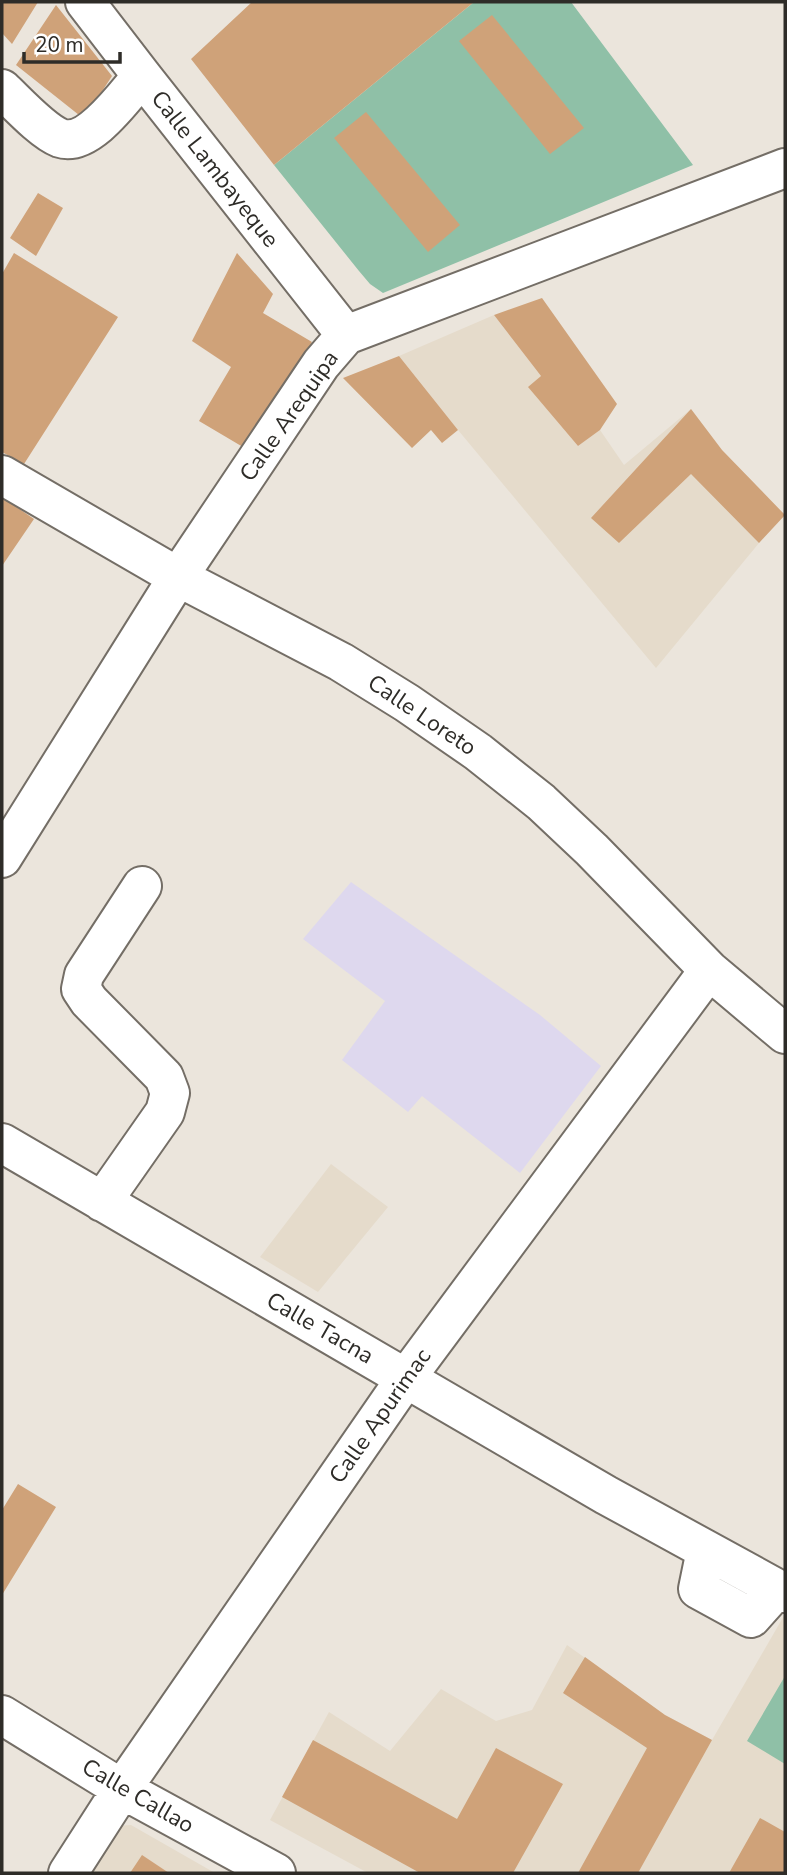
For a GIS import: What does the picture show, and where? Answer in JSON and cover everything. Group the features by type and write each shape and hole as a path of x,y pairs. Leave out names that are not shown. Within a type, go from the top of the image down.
{"street":[{"name":"Calle Lambayeque","path":"85,2 346,335"},
{"path":"2,89 44,128 61,138 80,137 94,130 142,76"},
{"name":"Calle Arequipa","path":"2,858 178,577 321,364 346,335 785,168"},
{"name":"Calle Loreto","path":"2,475 178,577 341,662 478,752 541,802 592,850 709,970 785,1034"},
{"path":"102,1202 165,1112 170,1093 164,1077 89,1001 81,989 84,975 142,886"},
{"name":"Calle Apurimac","path":"68,1873 122,1789 406,1378 709,970"},
{"name":"Calle Tacna","path":"2,1143 606,1495 781,1591"},
{"name":"Calle Callao","path":"2,1715 122,1789 276,1873"}],"shaded area":[{"path":"494,315 541,376 529,388 578,446 600,430 624,465 691,409 722,450 785,515 656,668 399,356"},
{"path":"351,882 540,1015 601,1066 520,1173 422,1096 408,1112 342,1060 385,1001 303,939"},
{"path":"331,1164 388,1207 318,1292 260,1257"},
{"path":"785,1614 785,1873 368,1873 270,1820 329,1712 390,1751 441,1689 496,1721 532,1710 567,1645 665,1715 712,1740"},
{"path":"131,1825 215,1873 86,1873 116,1826"}],"green space":[{"path":"474,2 571,2 693,165 383,293 370,284 274,165"},
{"path":"785,1676 785,1764 747,1741"}],"building":[{"path":"2,2 38,2 12,44 2,33"},
{"path":"252,2 474,2 274,165 191,59"},
{"path":"56,5 112,76 84,119 16,65"},
{"path":"492,15 584,128 550,154 459,41"},
{"path":"366,112 460,225 428,252 334,138"},
{"path":"38,193 63,208 36,256 10,238"},
{"path":"14,253 118,317 24,464 2,452 2,274"},
{"path":"237,253 273,294 263,313 312,342 248,450 199,421 231,367 192,341"},
{"path":"542,298 617,404 600,430 578,446 528,387 541,376 494,315"},
{"path":"399,356 458,430 442,443 431,430 412,448 343,378"},
{"path":"691,409 722,450 785,515 759,543 691,474 619,543 591,518"},
{"path":"2,497 34,519 2,566"},
{"path":"18,1484 56,1507 2,1595 2,1510"},
{"path":"585,1657 665,1715 712,1740 638,1873 578,1873 647,1748 563,1693"},
{"path":"313,1740 457,1819 496,1748 563,1784 513,1873 420,1873 282,1797"},
{"path":"760,1818 785,1832 785,1873 729,1873"},
{"path":"142,1855 169,1873 130,1873"}]}
